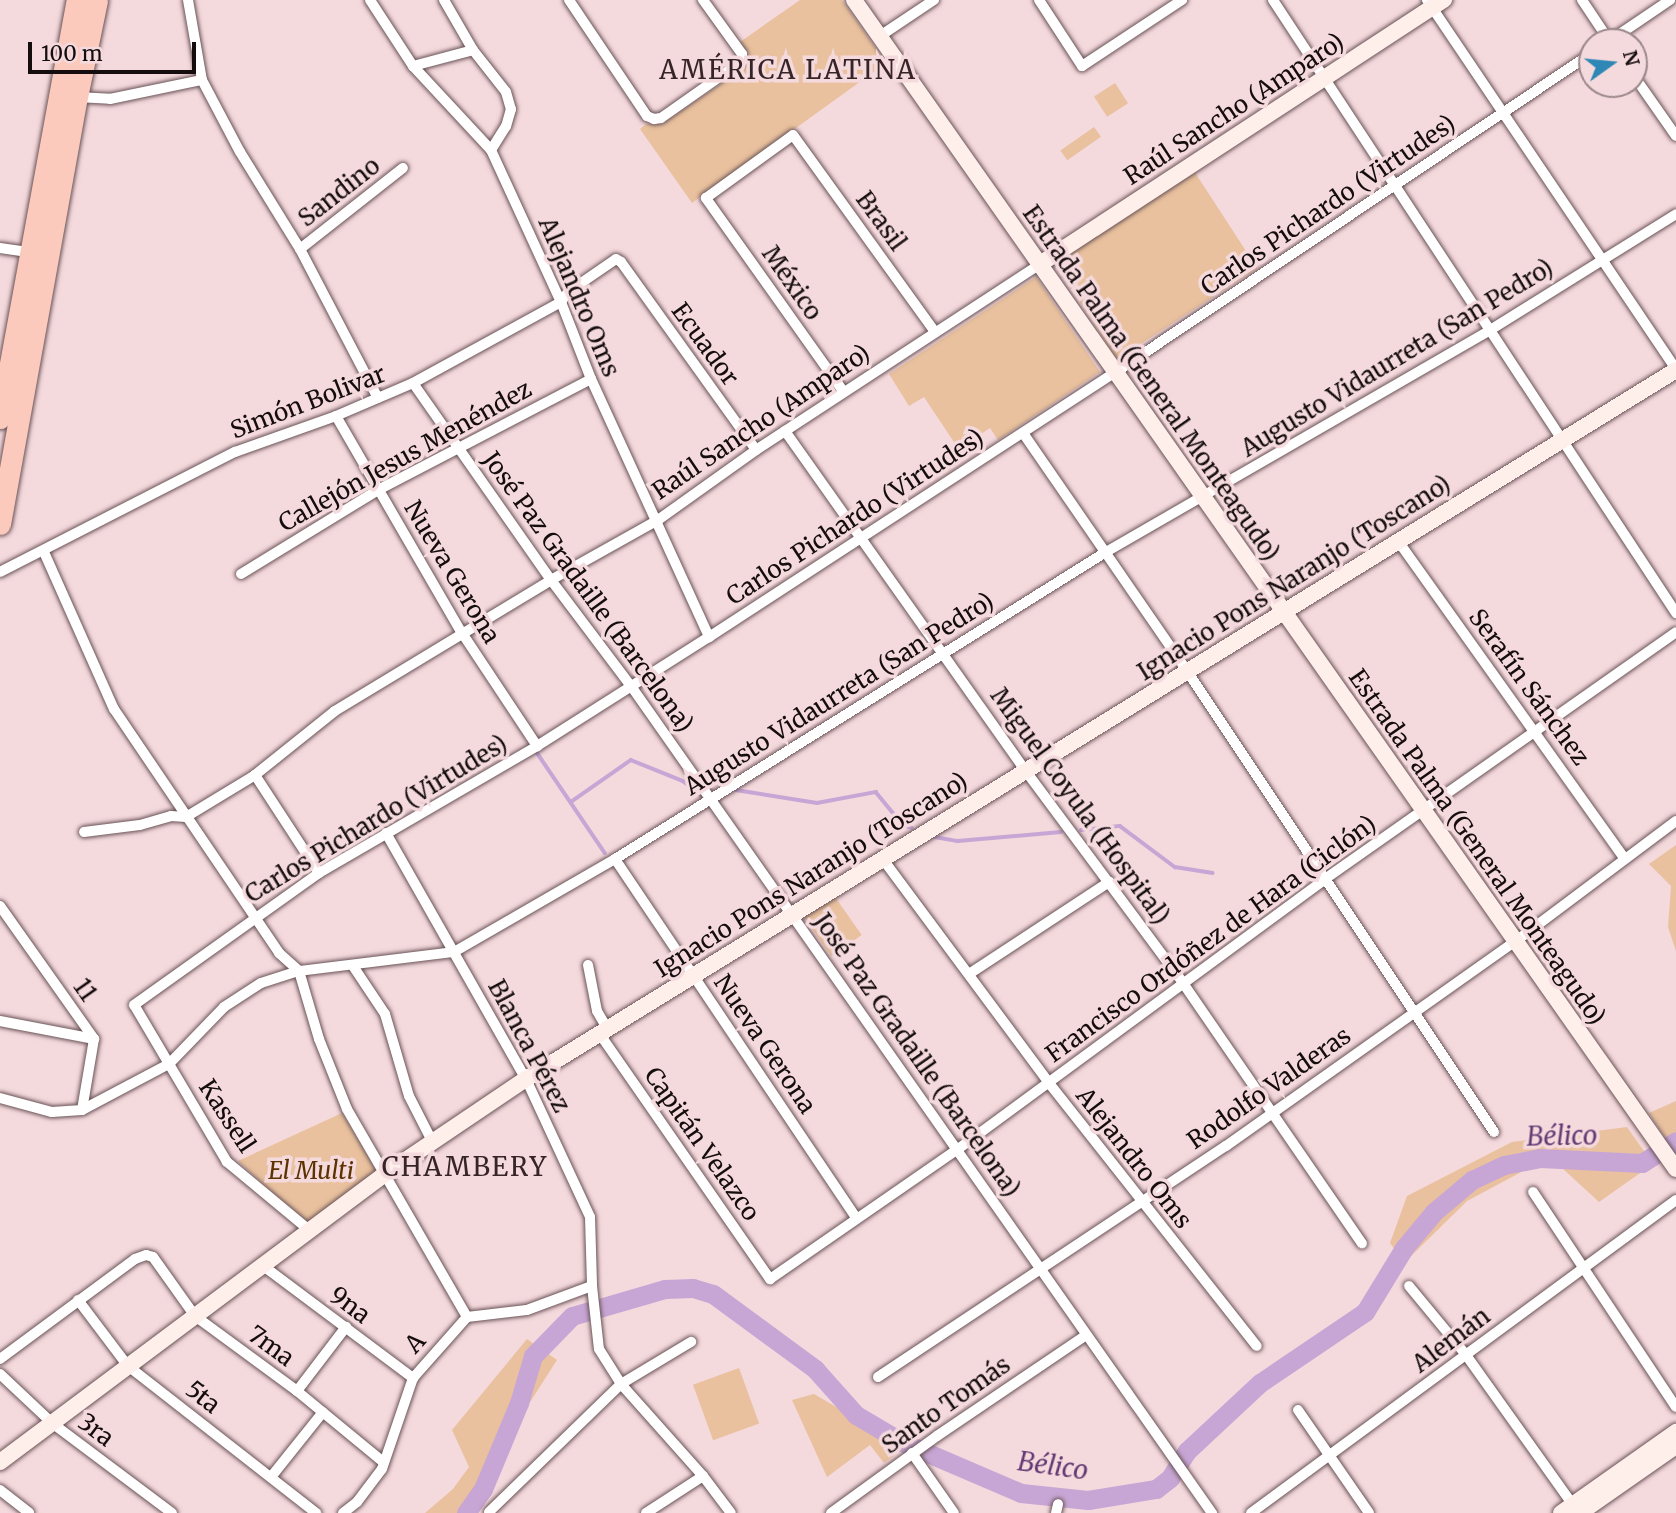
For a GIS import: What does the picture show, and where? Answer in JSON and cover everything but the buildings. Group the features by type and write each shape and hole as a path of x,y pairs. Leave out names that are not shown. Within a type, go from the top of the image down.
{"highway":[{"path":"0,418 78,0"},
{"path":"0,524 97,0"}],"street":[{"name":"Alejandro Oms","path":"370,0 413,66 491,150 561,302 591,379 709,637"},
{"path":"444,0 473,50 506,92 511,109 506,126 491,150"},
{"path":"569,0 647,116 661,118 742,61 742,54 703,0"},
{"name":"Estrada Palma (General Monteagudo)","path":"854,0 1676,1169"},
{"path":"880,36 934,0"},
{"path":"1039,0 1082,66 1182,0"},
{"path":"1273,0 1676,613"},
{"path":"1581,0 1600,28"},
{"path":"190,1 202,80 240,152 300,249 378,398"},
{"path":"1628,28 1663,2"},
{"path":"1435,3 1676,369"},
{"name":"Raúl Sancho (Amparo)","path":"84,832 139,825 171,816 186,817 256,775 335,711 551,580 657,520 843,391 1435,3"},
{"path":"413,66 473,50"},
{"name":"Carlos Pichardo (Virtudes)","path":"134,1005 319,873 537,746 860,540 1578,62"},
{"path":"77,97 110,99 202,80"},
{"path":"1648,96 1676,136"},
{"name":"México","path":"793,135 706,198 843,391"},
{"name":"Brasil","path":"793,135 934,332"},
{"name":"Sandino","path":"300,249 403,168"},
{"name":"Augusto Vidaurreta (San Pedro)","path":"0,1098 52,1112 82,1110 169,1064 225,1007 261,982 299,971 454,952 615,859 1106,552 1490,330 1676,214"},
{"path":"0,248 30,252"},
{"name":"Simón Bolivar","path":"0,572 44,552 235,452 336,416 413,383 561,302 568,292 610,261 621,262"},
{"name":"Ecuador","path":"621,262 755,450"},
{"name":"Ignacio Pons Naranjo (Toscano)","path":"0,1462 385,1174 526,1079 1676,369"},
{"name":"Callejón Jesus Menéndez","path":"241,573 378,489 591,379"},
{"name":"José Paz Gradaille (Barcelona)","path":"413,383 551,580 631,686 1212,1513"},
{"name":"Nueva Gerona","path":"336,416 462,633 537,746"},
{"name":"Miguel Coyula (Hospital)","path":"785,431 860,540 1183,983 1270,1113 1362,1242"},
{"path":"1023,433 1187,671 1494,1132"},
{"name":"Serafín Sánchez","path":"1398,541 1536,730 1624,858"},
{"path":"44,552 114,709 279,953 299,971 319,1040 347,1109 467,1317 527,1310 592,1289"},
{"name":"Francisco Ordóñez de Hara (Ciclón)","path":"770,1279 958,1149 1325,879 1676,632"},
{"path":"256,775 319,873"},
{"name":"Rodolfo Valderas","path":"878,1377 1141,1202 1516,942 1676,821"},
{"name":"Blanca Pérez","path":"386,834 526,1079 590,1217 592,1289 599,1349 621,1384"},
{"name":"Alejandro Oms","path":"882,858 1049,1083 1257,1346"},
{"name":"Nueva Gerona","path":"615,859 856,1218"},
{"path":"969,974 1109,882"},
{"name":"11","path":"0,906 94,1039 82,1110"},
{"name":"Capitán Velazco","path":"588,965 603,1031 770,1279"},
{"path":"353,966 385,1014 408,1096 433,1143"},
{"name":"Kassell","path":"134,1005 227,1163 309,1230"},
{"path":"0,1021 94,1039"},
{"path":"1533,1192 1676,1406"},
{"name":"Alemán","path":"1251,1513 1676,1200"},
{"name":"7ma","path":"79,1300 135,1259 146,1255 153,1257 195,1316 298,1391 382,1461"},
{"name":"9na","path":"262,1265 413,1378"},
{"path":"1409,1286 1466,1355 1573,1511"},
{"path":"0,1359 79,1300"},
{"name":"5ta","path":"79,1300 128,1366 316,1513"},
{"name":"A","path":"343,1513 357,1502 382,1469 382,1461 413,1378 467,1317"},
{"path":"298,1391 346,1327"},
{"name":"Santo Tomás","path":"831,1513 912,1453 1086,1335"},
{"path":"489,1512 621,1384 691,1342"},
{"name":"3ra","path":"0,1374 52,1423 172,1513"},
{"path":"621,1384 702,1476 730,1513"},
{"path":"1298,1410 1369,1513"},
{"path":"271,1477 323,1412"},
{"path":"1573,1511 1676,1432"},
{"path":"1573,1511 1676,1446"},
{"path":"912,1453 954,1513"},
{"path":"646,1513 702,1476"},
{"path":"0,1490 29,1513"}],"green space":[{"path":"800,0 842,0 886,63 692,203 640,129 646,124 662,124 746,67 749,54 740,42"},
{"path":"1115,83 1128,103 1107,117 1094,97"},
{"path":"1094,127 1101,137 1067,160 1060,151"},
{"path":"1194,171 1257,268 1117,359 1054,262"},
{"path":"1036,277 1100,372 998,440 990,428 965,445 956,445 924,397 909,406 889,374"},
{"path":"1676,845 1676,951 1668,927 1671,886 1649,864"},
{"path":"833,894 862,935 831,956 803,915"},
{"path":"1676,1101 1676,1148 1673,1150 1649,1113"},
{"name":"El Multi","path":"342,1113 377,1172 306,1223 238,1161"},
{"path":"1627,1127 1653,1164 1599,1202 1561,1167 1529,1168 1467,1201 1404,1263 1390,1243 1407,1196 1512,1142"},
{"path":"527,1339 557,1360 516,1424 489,1488 473,1513 425,1513 453,1489 469,1467 452,1430"},
{"path":"739,1368 759,1423 713,1440 693,1385"},
{"path":"814,1394 905,1447 884,1463 870,1445 827,1477 792,1400"}],"waterway":[{"path":"536,751 605,853"},
{"path":"571,802 631,760 683,781 704,797"},
{"path":"736,790 817,803 876,792 903,825 912,828"},
{"path":"1081,830 1120,826 1175,867 1213,873"},
{"path":"929,836 958,841 1061,832"},
{"name":"Bélico","path":"466,1513 483,1489 519,1403 533,1356 572,1316 665,1289 693,1288 713,1294 815,1369 856,1415 902,1442 1021,1493 1088,1500 1156,1489 1170,1478 1187,1451 1260,1383 1365,1312 1404,1248 1434,1212 1472,1180 1504,1165 1540,1158 1642,1163 1676,1141"}],"district":[{"name":"AMÉRICA LATINA","path":"788,70"},
{"name":"CHAMBERY","path":"465,1167"}]}
